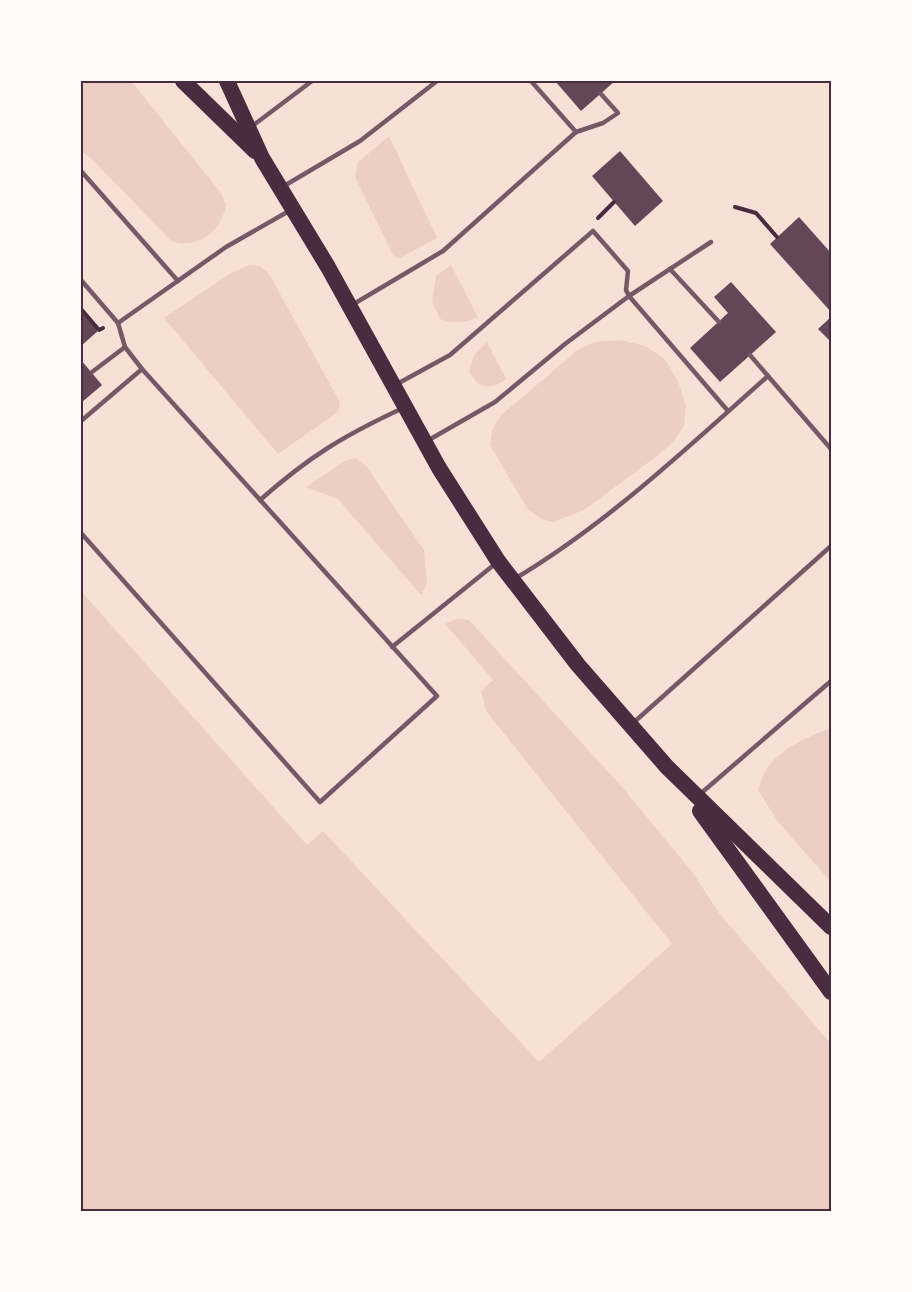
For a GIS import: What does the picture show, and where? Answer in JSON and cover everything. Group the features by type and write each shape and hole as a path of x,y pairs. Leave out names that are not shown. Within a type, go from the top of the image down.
{"highway":[{"path":"183,81 244,132"},
{"path":"226,81 244,132 294,208 424,442 498,561 578,666 694,799 831,992"},
{"path":"694,799 831,927"}],"lane":[{"path":"244,132 312,81"},
{"path":"281,187 360,141 437,81"},
{"path":"531,81 576,132"},
{"path":"350,307 417,269 443,251 576,132 603,123 618,113 601,94"},
{"path":"81,171 178,281"},
{"path":"118,323 226,247 294,208"},
{"path":"393,385 450,355 593,231 628,271 626,290 629,296 728,411"},
{"path":"424,442 495,402 565,344 629,296 711,242"},
{"path":"670,269 719,322"},
{"path":"81,280 118,323 125,346 142,369 437,696 320,802 81,533"},
{"path":"92,372 125,346"},
{"path":"750,355 831,449"},
{"path":"81,421 142,369"},
{"path":"512,580 583,533 668,464 768,376"},
{"path":"260,500 292,471 336,440 405,408"},
{"path":"630,726 831,546"},
{"path":"392,647 498,561"},
{"path":"694,799 831,681"}],"path":[{"path":"593,231 600,214 614,202"},
{"path":"735,207 756,213 777,237"},
{"path":"81,309 99,330"}],"shaded area":[{"path":"81,81 131,81 221,193 226,205 213,231 199,241 181,243 171,241 92,159 81,151"},
{"path":"389,136 437,238 398,259 393,255 355,177 358,162"},
{"path":"249,265 259,266 268,272 340,402 338,412 278,454 164,318 231,273"},
{"path":"451,265 478,317 469,321 450,322 440,319 432,302 436,276"},
{"path":"621,340 645,346 664,358 678,381 686,406 684,426 675,440 657,456 584,510 553,522 542,519 528,510 490,445 492,431 500,416 579,349 595,342"},
{"path":"487,342 506,379 490,386 480,385 469,371 474,355"},
{"path":"356,458 366,466 424,550 427,583 421,595 338,499 306,487 345,461"},
{"path":"81,591 307,845 323,831 539,1062 672,944 486,711 481,691 493,680 445,624 458,618 469,620 623,788 693,873 719,913 831,1044 831,1211 81,1211"},
{"path":"831,728 831,882 778,822 758,790 767,768 780,754 805,739"}],"building":[{"path":"555,81 615,81 581,111"},
{"path":"620,151 663,201 635,226 592,176"},
{"path":"799,217 831,253 831,312 770,244"},
{"path":"731,282 776,332 720,382 690,348 728,313 714,297"},
{"path":"81,309 99,330 81,346"},
{"path":"831,317 831,342 818,329"},
{"path":"81,360 102,385 81,403"}]}
